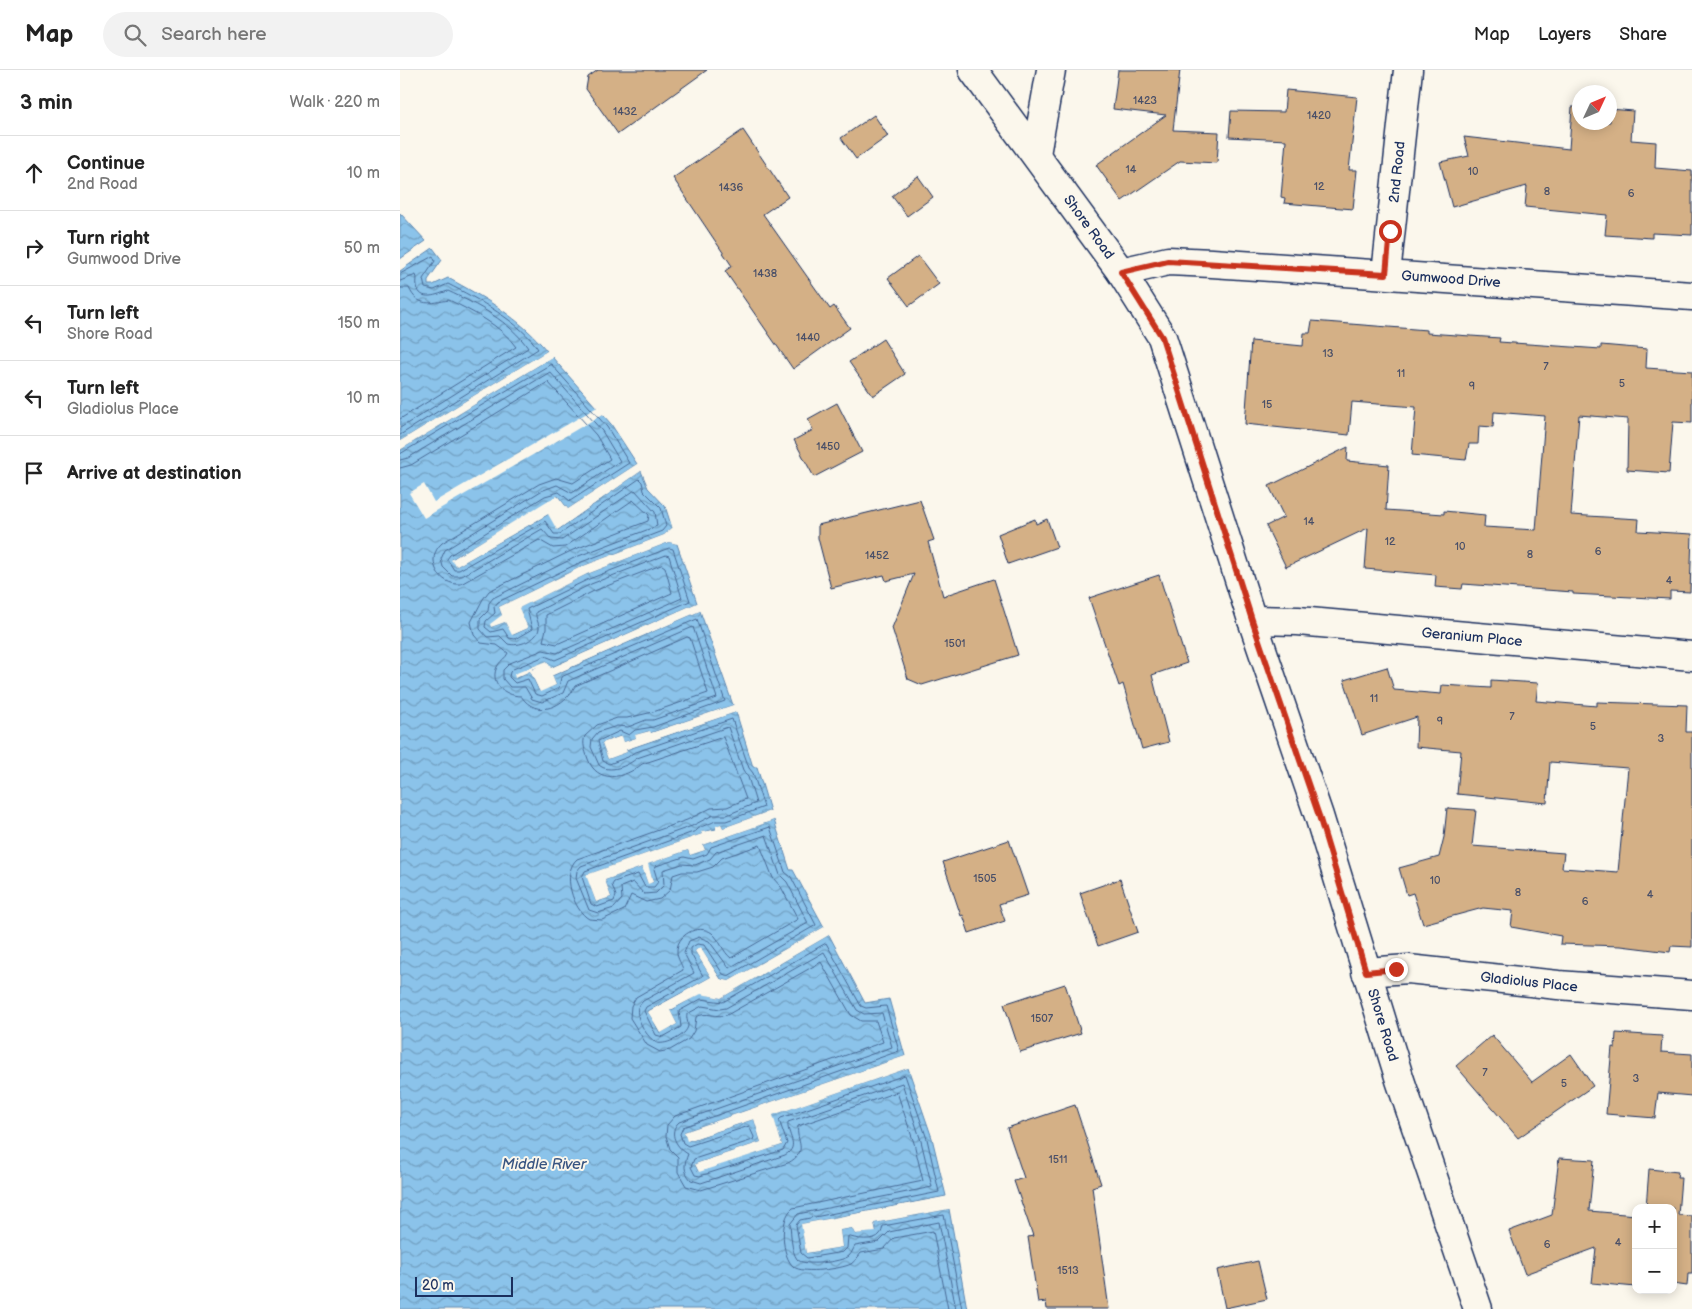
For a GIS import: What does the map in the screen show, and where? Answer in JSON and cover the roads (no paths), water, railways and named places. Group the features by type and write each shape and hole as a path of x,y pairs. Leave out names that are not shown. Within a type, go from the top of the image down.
{"street":[{"name":"Shore Road","path":"974,70 1121,272 1162,337 1252,620 1319,816 1400,1080 1478,1309"},
{"path":"1036,154 1052,70"},
{"name":"2nd Road","path":"1386,274 1408,70"},
{"name":"Gumwood Drive","path":"1121,272 1168,261 1386,274 1692,296"},
{"name":"Geranium Place","path":"1252,620 1298,622 1692,656"},
{"name":"Gladiolus Place","path":"1366,972 1408,969 1558,985 1692,995"}],"water":[{"path":"400,213 426,241 400,259"},
{"path":"433,248 442,260 428,280 428,285 433,285 448,278 488,301 514,319 537,339 547,351 400,441 400,271"},
{"name":"Middle River","path":"552,357 611,424 637,464 568,509 558,496 452,559 457,566 549,514 558,530 641,471 648,488 665,506 672,528 664,535 581,567 499,607 502,615 491,627 505,622 513,635 528,628 518,608 587,574 669,542 677,544 697,603 550,668 547,661 516,678 530,671 539,691 556,685 552,676 700,611 733,705 650,733 649,731 636,735 636,738 624,742 621,736 602,743 608,759 627,752 626,750 736,712 753,767 757,767 770,811 723,828 721,824 716,829 702,832 702,834 587,875 596,902 611,897 605,880 642,867 648,883 653,882 647,864 688,850 690,855 705,850 703,845 774,820 790,870 793,870 824,927 729,981 721,979 700,948 695,951 711,977 648,1011 660,1033 677,1024 670,1011 701,993 721,998 829,935 865,1003 889,999 905,1056 684,1132 688,1141 754,1119 761,1142 695,1164 698,1171 782,1145 772,1115 908,1068 932,1138 946,1196 802,1224 806,1253 842,1247 840,1230 852,1228 855,1234 876,1231 874,1223 949,1209 967,1309 400,1309 400,450"}]}
